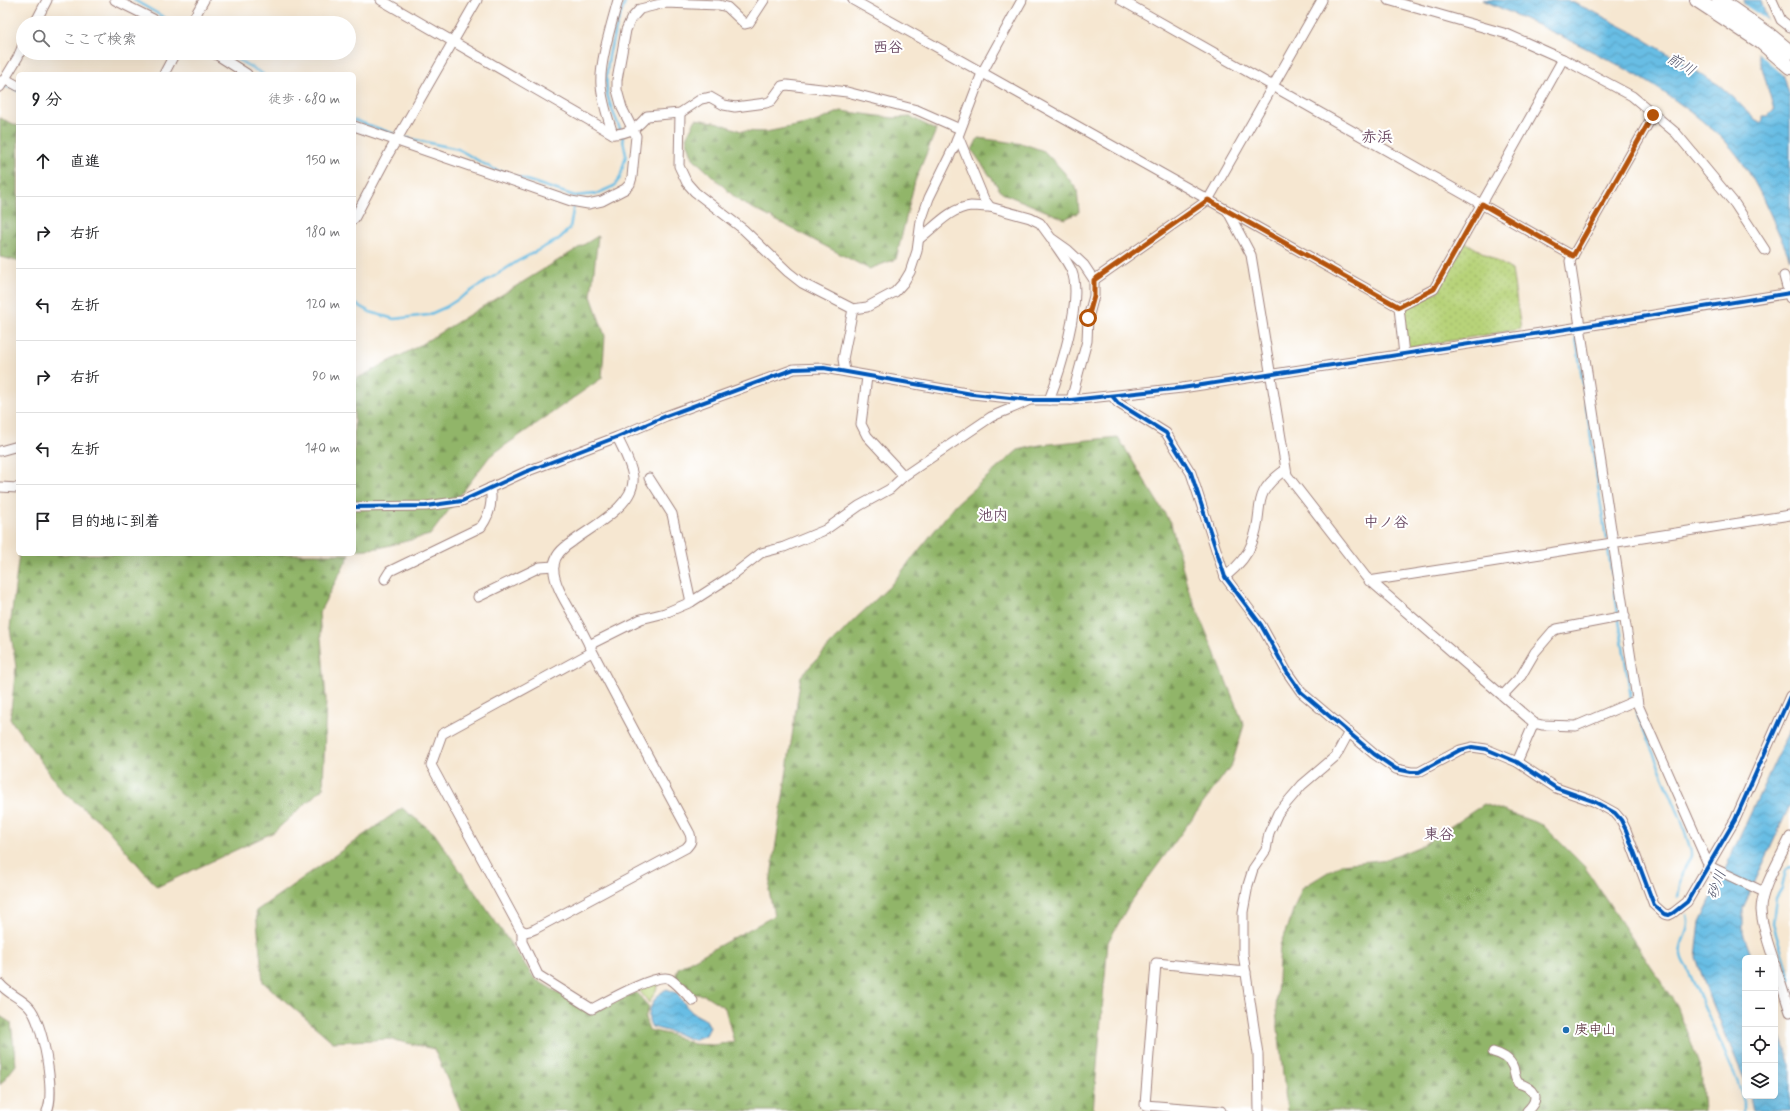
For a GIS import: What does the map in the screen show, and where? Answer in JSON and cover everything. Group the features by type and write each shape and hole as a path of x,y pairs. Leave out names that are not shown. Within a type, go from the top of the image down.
{"highway":[{"path":"1697,0 1761,42 1790,67"},
{"path":"1724,3 1790,51"}],"street":[{"path":"39,16 47,0"},
{"path":"115,0 147,16"},
{"path":"195,16 204,0"},
{"path":"356,126 398,137 574,202 588,204 602,201 625,189 630,184 632,177 636,136 623,132 453,41 381,0"},
{"path":"356,215 398,137 477,0"},
{"path":"618,0 610,29 601,84 604,105 623,132"},
{"path":"623,132 622,108 617,80 626,30 631,18 640,9 665,3 719,5 727,7 745,24 748,24 764,0"},
{"path":"853,0 1399,307"},
{"path":"680,113 679,166 687,182 695,192 743,229 788,272 802,283 853,309 867,307 895,292 904,282 915,263 921,221 929,198 954,147 982,73 1022,0"},
{"path":"1121,0 1274,85 1573,256"},
{"path":"1094,280 1208,200 1322,0"},
{"path":"1388,0 1507,34 1563,58 1632,96 1676,133 1735,204 1764,250"},
{"path":"1772,0 1781,20 1790,27"},
{"path":"1399,307 1434,289 1563,58"},
{"path":"1,84 16,60"},
{"path":"165,72 171,60"},
{"path":"225,60 244,72"},
{"path":"1,84 9,81 16,85"},
{"path":"623,132 638,127 647,116 680,113 701,99 710,97 724,105 735,107 771,101 782,86 786,85 847,92 917,110 959,133 984,199 990,207"},
{"path":"1653,115 1570,261 1613,542 1621,617 1637,700 1711,866 1762,891"},
{"path":"919,239 950,214 972,206 990,207 1030,218 1040,223 1072,272 1074,284 1068,341 1050,400"},
{"path":"1227,210 1251,255 1285,470 1370,581 1534,723 1542,725 1576,726 1637,700"},
{"path":"1051,238 1068,250 1084,265 1094,280 1094,296 1088,318 1087,341 1071,400"},
{"path":"356,507 390,507 462,501 526,472 617,437 666,416 794,369 824,368 845,371 868,377 972,394 1029,400 1071,400 1113,397 1404,355 1789,295 1784,276"},
{"path":"1399,307 1404,355"},
{"path":"845,371 843,359 853,309"},
{"path":"868,377 861,424 867,436 904,476"},
{"path":"1113,397 1122,406 1166,432 1191,473 1225,577 1260,624 1287,672 1301,692 1374,754 1403,771 1419,772 1453,753 1472,747 1486,749 1517,762 1548,784 1593,801 1615,813 1621,820 1626,830 1654,905 1660,912 1669,915 1683,906 1711,866 1735,820 1790,696"},
{"path":"692,1001 670,979 664,978 642,984 592,1009 538,975 522,942 522,932 431,765 442,734 641,619 665,613 691,602 730,578 760,553 784,547 825,530 859,506 890,489 904,476 991,417 1029,400"},
{"path":"522,932 535,929 686,848 692,840 558,587 554,566 560,553 567,545 623,503 630,494 633,484 633,476 617,437"},
{"path":"0,451 16,447"},
{"path":"1225,577 1237,566 1252,544 1257,526 1260,498 1264,489 1274,478 1285,470"},
{"path":"649,478 672,514 691,602"},
{"path":"0,487 16,488"},
{"path":"385,579 390,571 481,527 487,518 491,495 490,488"},
{"path":"1370,581 1790,515"},
{"path":"478,597 540,567 554,566"},
{"path":"1503,695 1521,676 1535,652 1553,631 1621,617"},
{"path":"1517,762 1534,723"},
{"path":"1259,1111 1258,1054 1243,954 1244,912 1248,885 1253,868 1266,850 1267,839 1278,813 1294,793 1336,756 1349,732"},
{"path":"1772,955 1762,916 1762,891 1790,837"},
{"path":"1221,1111 1145,1105 1156,963 1246,972"},
{"path":"1778,974 1790,1012"},
{"path":"0,984 30,1007 38,1022 43,1038 49,1077 50,1107 47,1111"},
{"path":"1493,1052 1502,1055 1509,1061 1514,1068 1514,1073 1518,1082 1532,1088 1534,1100 1532,1106 1527,1111"}],"green space":[{"path":"841,111 893,118 911,117 936,130 915,181 896,259 869,269 739,201 693,158 686,138 696,119 719,123 741,131 766,132 815,122"},
{"path":"0,118 16,125 16,261 0,257"},
{"path":"978,138 1024,144 1044,151 1063,171 1077,190 1079,212 1065,219 1002,193 972,150"},
{"path":"598,236 591,296 605,336 602,378 490,456 430,535 379,548 356,550 356,379 415,348"},
{"path":"1465,242 1512,270 1521,329 1407,348 1403,309 1438,291"},
{"path":"1118,437 1171,524 1188,588 1244,725 1232,764 1130,903 1108,942 1093,1111 461,1111 434,1049 389,1039 333,1042 263,982 256,911 402,808 434,833 535,979 592,1013 636,992 649,1007 645,1018 649,1030 672,1035 694,1044 713,1045 734,1042 725,1008 705,995 694,994 675,978 678,968 774,916 769,890 801,676 851,623 890,586 956,504 1018,450 1040,445"},
{"path":"19,556 349,556 319,613 326,699 323,788 274,832 157,887 104,825 63,792 10,719 16,667 10,628"},
{"path":"1484,804 1543,825 1584,866 1677,1006 1701,1069 1704,1111 1287,1111 1276,1010 1280,945 1302,888 1341,864 1389,859 1423,845"},
{"path":"661,981 649,1003 639,990"},
{"path":"0,1016 11,1023 16,1065 0,1085"}],"water":[{"name":"前川","path":"1483,0 1567,0 1634,33 1719,85 1756,121 1760,123 1763,120 1763,116 1768,116 1774,110 1743,0 1761,0 1790,97 1790,259 1770,213 1746,168 1723,139 1701,120 1676,101 1624,68 1568,39"},
{"path":"1790,729 1790,805 1743,908 1743,933 1751,955 1742,955 1742,1074 1705,985 1696,957 1700,922"},
{"path":"667,989 677,993 693,1013 706,1020 710,1027 706,1035 693,1040 675,1033 652,1027 649,1017 652,1005 658,995"},
{"path":"1778,1031 1790,1065 1790,1111 1753,1111 1751,1099 1778,1099"}],"pier":[{"path":"1743,4 1770,22 1787,78 1756,51"}],"waterway":[{"path":"134,0 162,16"},
{"path":"621,131 609,102 607,93 607,69 611,45 626,0"},
{"path":"238,60 259,72"},
{"path":"2,86 16,90"},
{"path":"356,121 397,135"},
{"path":"402,137 458,149 493,169 575,196 596,194 614,186 620,178 626,155 622,135"},
{"path":"356,304 370,312 394,319 428,315 446,307 518,261 559,239 570,228 574,204"},
{"path":"1576,338 1606,539"},
{"path":"1608,549 1631,698"},
{"path":"1636,712 1681,819 1691,851 1691,856 1682,873 1678,897"},
{"path":"1790,867 1786,870 1782,888 1776,898 1773,923 1790,980"},
{"path":"1687,915 1687,929 1681,946 1682,960 1687,968 1738,1082 1744,1102 1744,1111"}],"cycle path":[{"path":"356,507 426,506 462,501 525,472 617,437 666,416 794,369 824,368 972,394 1029,400 1071,400 1182,388 1790,293"},
{"path":"1113,397 1118,403 1166,433 1191,473 1225,577 1261,625 1287,672 1301,692 1374,754 1396,769 1419,772 1460,750 1472,747 1486,749 1517,762 1556,788 1593,801 1615,813 1621,820 1626,830 1654,905 1664,914 1669,915 1673,913 1687,902 1735,820 1790,696"}],"place":[{"name":"庚申山","path":"1566,1030"}],"district":[{"name":"西谷","path":"888,48"},
{"name":"赤浜","path":"1377,137"},
{"name":"池内","path":"993,516"},
{"name":"中ノ谷","path":"1386,523"},
{"name":"東谷","path":"1439,835"}],"route":[{"path":"1088,318 1094,296 1094,280 1208,200 1399,307 1434,289 1482,204 1573,256 1653,115"}],"water label":[{"name":"砂川","path":"1717,885"}]}
